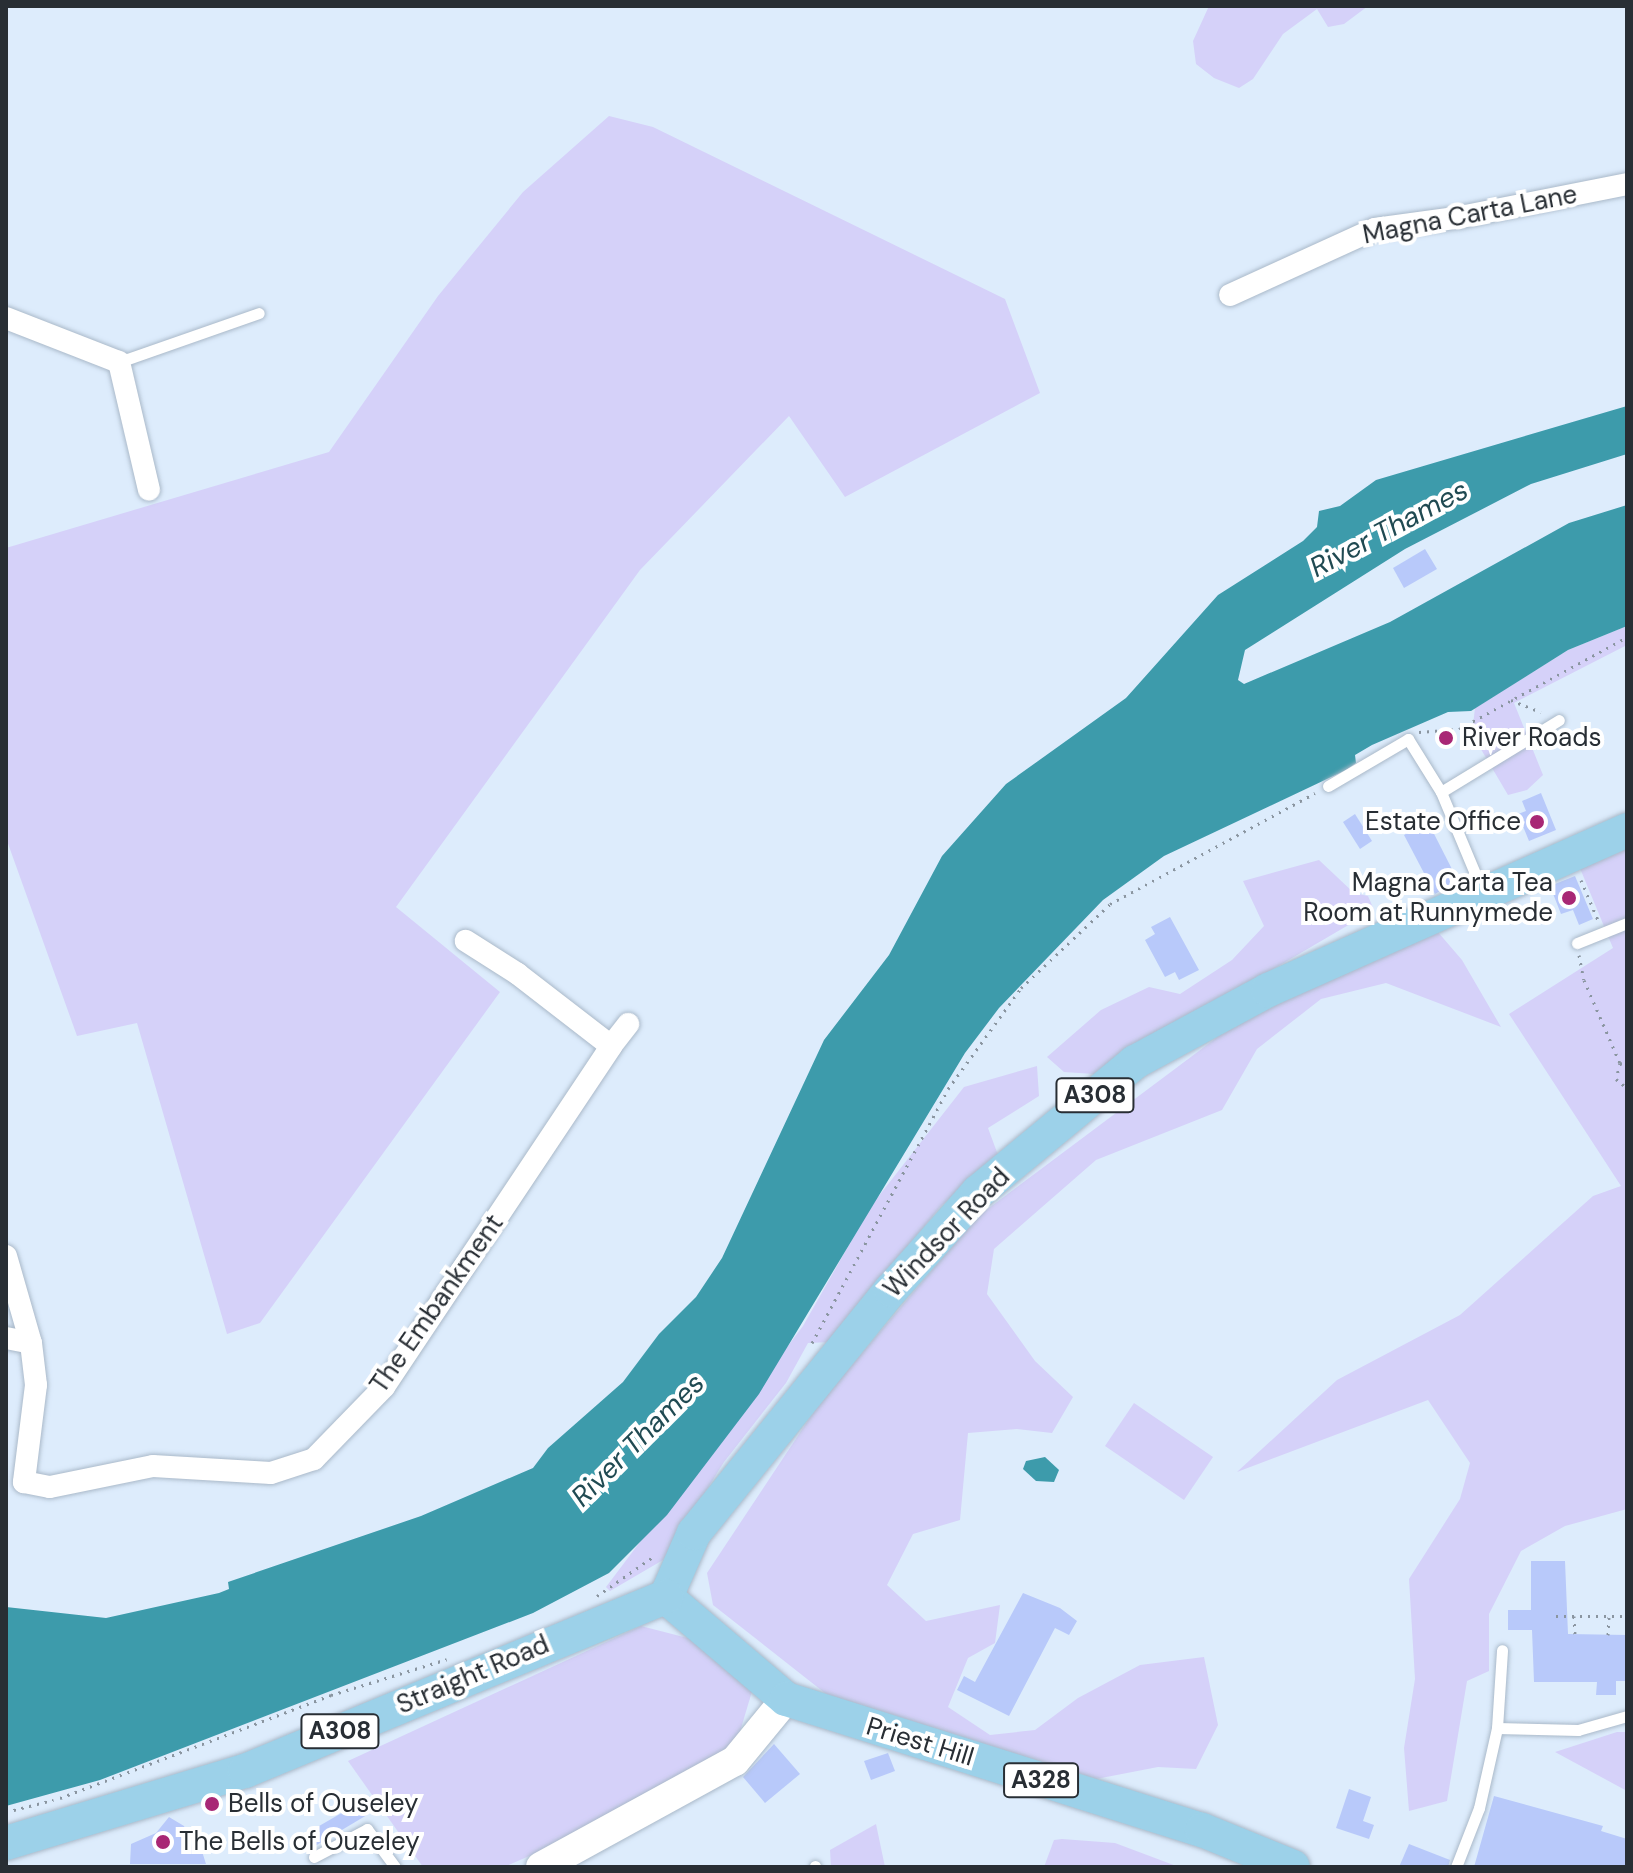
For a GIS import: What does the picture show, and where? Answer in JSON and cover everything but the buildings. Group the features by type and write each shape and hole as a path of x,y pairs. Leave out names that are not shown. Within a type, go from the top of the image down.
{"main road":[{"name":"Windsor Road","path":"666,1597 694,1533 833,1360 978,1192 1135,1062 1268,990 1482,890 1627,830"},
{"name":"Priest Hill","path":"666,1597 786,1699 1202,1830 1293,1867"},
{"name":"Straight Road","path":"6,1843 245,1771 666,1597"},
{"path":"550,1865 735,1761 786,1699"}],"street":[{"name":"Magna Carta Lane","path":"1230,295 1375,229 1461,217 1627,184"},
{"path":"6,318 119,362 149,490"},
{"path":"466,941 518,974 611,1046 628,1024"},
{"name":"The Embankment","path":"31,1343 36,1385 24,1482 50,1487 153,1466 271,1473 314,1459 384,1387 611,1046"},
{"path":"6,1256 31,1343 6,1338"}],"lane":[{"path":"119,362 259,313"},
{"path":"1441,792 1559,720"},
{"path":"1328,786 1408,739 1441,792 1482,890"},
{"path":"1577,943 1605,935 1627,923"},
{"path":"1456,1867 1479,1808 1497,1728 1502,1650"},
{"path":"1497,1728 1578,1730 1627,1716"},
{"path":"314,1857 367,1829 395,1867"}],"path":[{"path":"1408,739 1421,731 1459,729 1627,637"},
{"path":"1511,700 1559,720"},
{"path":"806,1354 948,1089 1021,988 1110,904 1328,786"},
{"path":"1570,854 1605,935"},
{"path":"1577,943 1584,980 1620,1063 1616,1079 1627,1088"},
{"path":"1620,1063 1627,1065"},
{"path":"593,1599 659,1554"},
{"path":"1556,1616 1627,1616"},
{"path":"1574,1616 1575,1634"},
{"path":"1608,1635 1609,1616"},
{"path":"6,1812 58,1798 384,1676 438,1658 451,1659"}],"shaded area":[{"path":"1209,6 1368,6 1344,24 1328,27 1317,9 1283,34 1253,79 1239,88 1214,78 1196,64 1193,41"},
{"path":"609,116 653,127 1005,299 1040,393 845,497 789,416 640,570 396,907 500,992 260,1323 227,1334 137,1023 77,1036 6,838 6,548 329,452 438,296 523,192"},
{"path":"1627,626 1627,645 1514,703 1543,775 1527,790 1508,795 1472,734 1475,708 1568,650"},
{"path":"1627,840 1627,1509 1565,1526 1521,1551 1489,1614 1489,1671 1467,1681 1447,1801 1409,1811 1404,1748 1415,1679 1409,1579 1460,1499 1470,1463 1428,1400 1237,1472 1337,1380 1460,1315 1593,1196 1621,1186 1509,1014 1613,948 1577,861"},
{"path":"1319,860 1354,893 1368,896 1374,910 1094,1074 1064,1072 1047,1057 1101,1010 1149,987 1180,994 1232,960 1264,926 1243,881"},
{"path":"1431,924 1462,960 1501,1027 1386,983 1321,999 1257,1049 1222,1110 1096,1160 994,1249 987,1294 1035,1361 1073,1397 1052,1433 1017,1429 968,1433 960,1520 913,1534 887,1585 926,1621 1000,1605 995,1643 968,1658 948,1707 990,1735 1035,1730 1078,1698 1140,1665 1204,1657 1218,1725 1196,1769 1158,1767 1096,1779 830,1697 713,1605 707,1573 819,1404 977,1217 1227,1030"},
{"path":"1037,1066 1039,1096 988,1128 998,1155 940,1207 832,1342 808,1343 786,1383 724,1462 663,1560 610,1591 606,1587 803,1326 871,1206 964,1087"},
{"path":"1134,1403 1213,1457 1184,1500 1105,1446"},
{"path":"641,1626 703,1642 753,1688 736,1745 566,1840 504,1867 423,1867 348,1761"},
{"path":"1617,1732 1627,1732 1627,1791 1555,1752"},
{"path":"876,1824 885,1867 831,1867 830,1850"},
{"path":"1054,1840 1115,1843 1179,1867 1044,1867"}],"water":[{"name":"River Thames","path":"1627,406 1627,454 1531,484 1405,549 1245,650 1238,680 1244,684 1390,622 1569,523 1627,505 1627,626 1568,650 1471,711 1448,712 1372,745 1355,755 1356,763 1346,770 1164,856 1103,900 999,1008 965,1053 759,1394 667,1515 609,1573 533,1613 100,1780 6,1806 6,1607 106,1618 219,1593 229,1589 228,1582 421,1516 533,1468 548,1448 623,1382 659,1334 696,1297 722,1258 824,1040 889,955 942,856 1006,784 1126,698 1218,595 1303,541 1317,527 1319,511 1340,506 1376,480"},
{"path":"1045,1457 1059,1470 1054,1482 1036,1481 1023,1469 1026,1461"}],"place":[{"name":"River Roads","path":"1446,738"},
{"name":"Estate Office","path":"1537,822"},
{"name":"Magna Carta Tea Room at Runnymede","path":"1569,898"},
{"name":"Bells of Ouseley","path":"212,1804"},
{"name":"The Bells of Ouzeley","path":"163,1842"}]}
